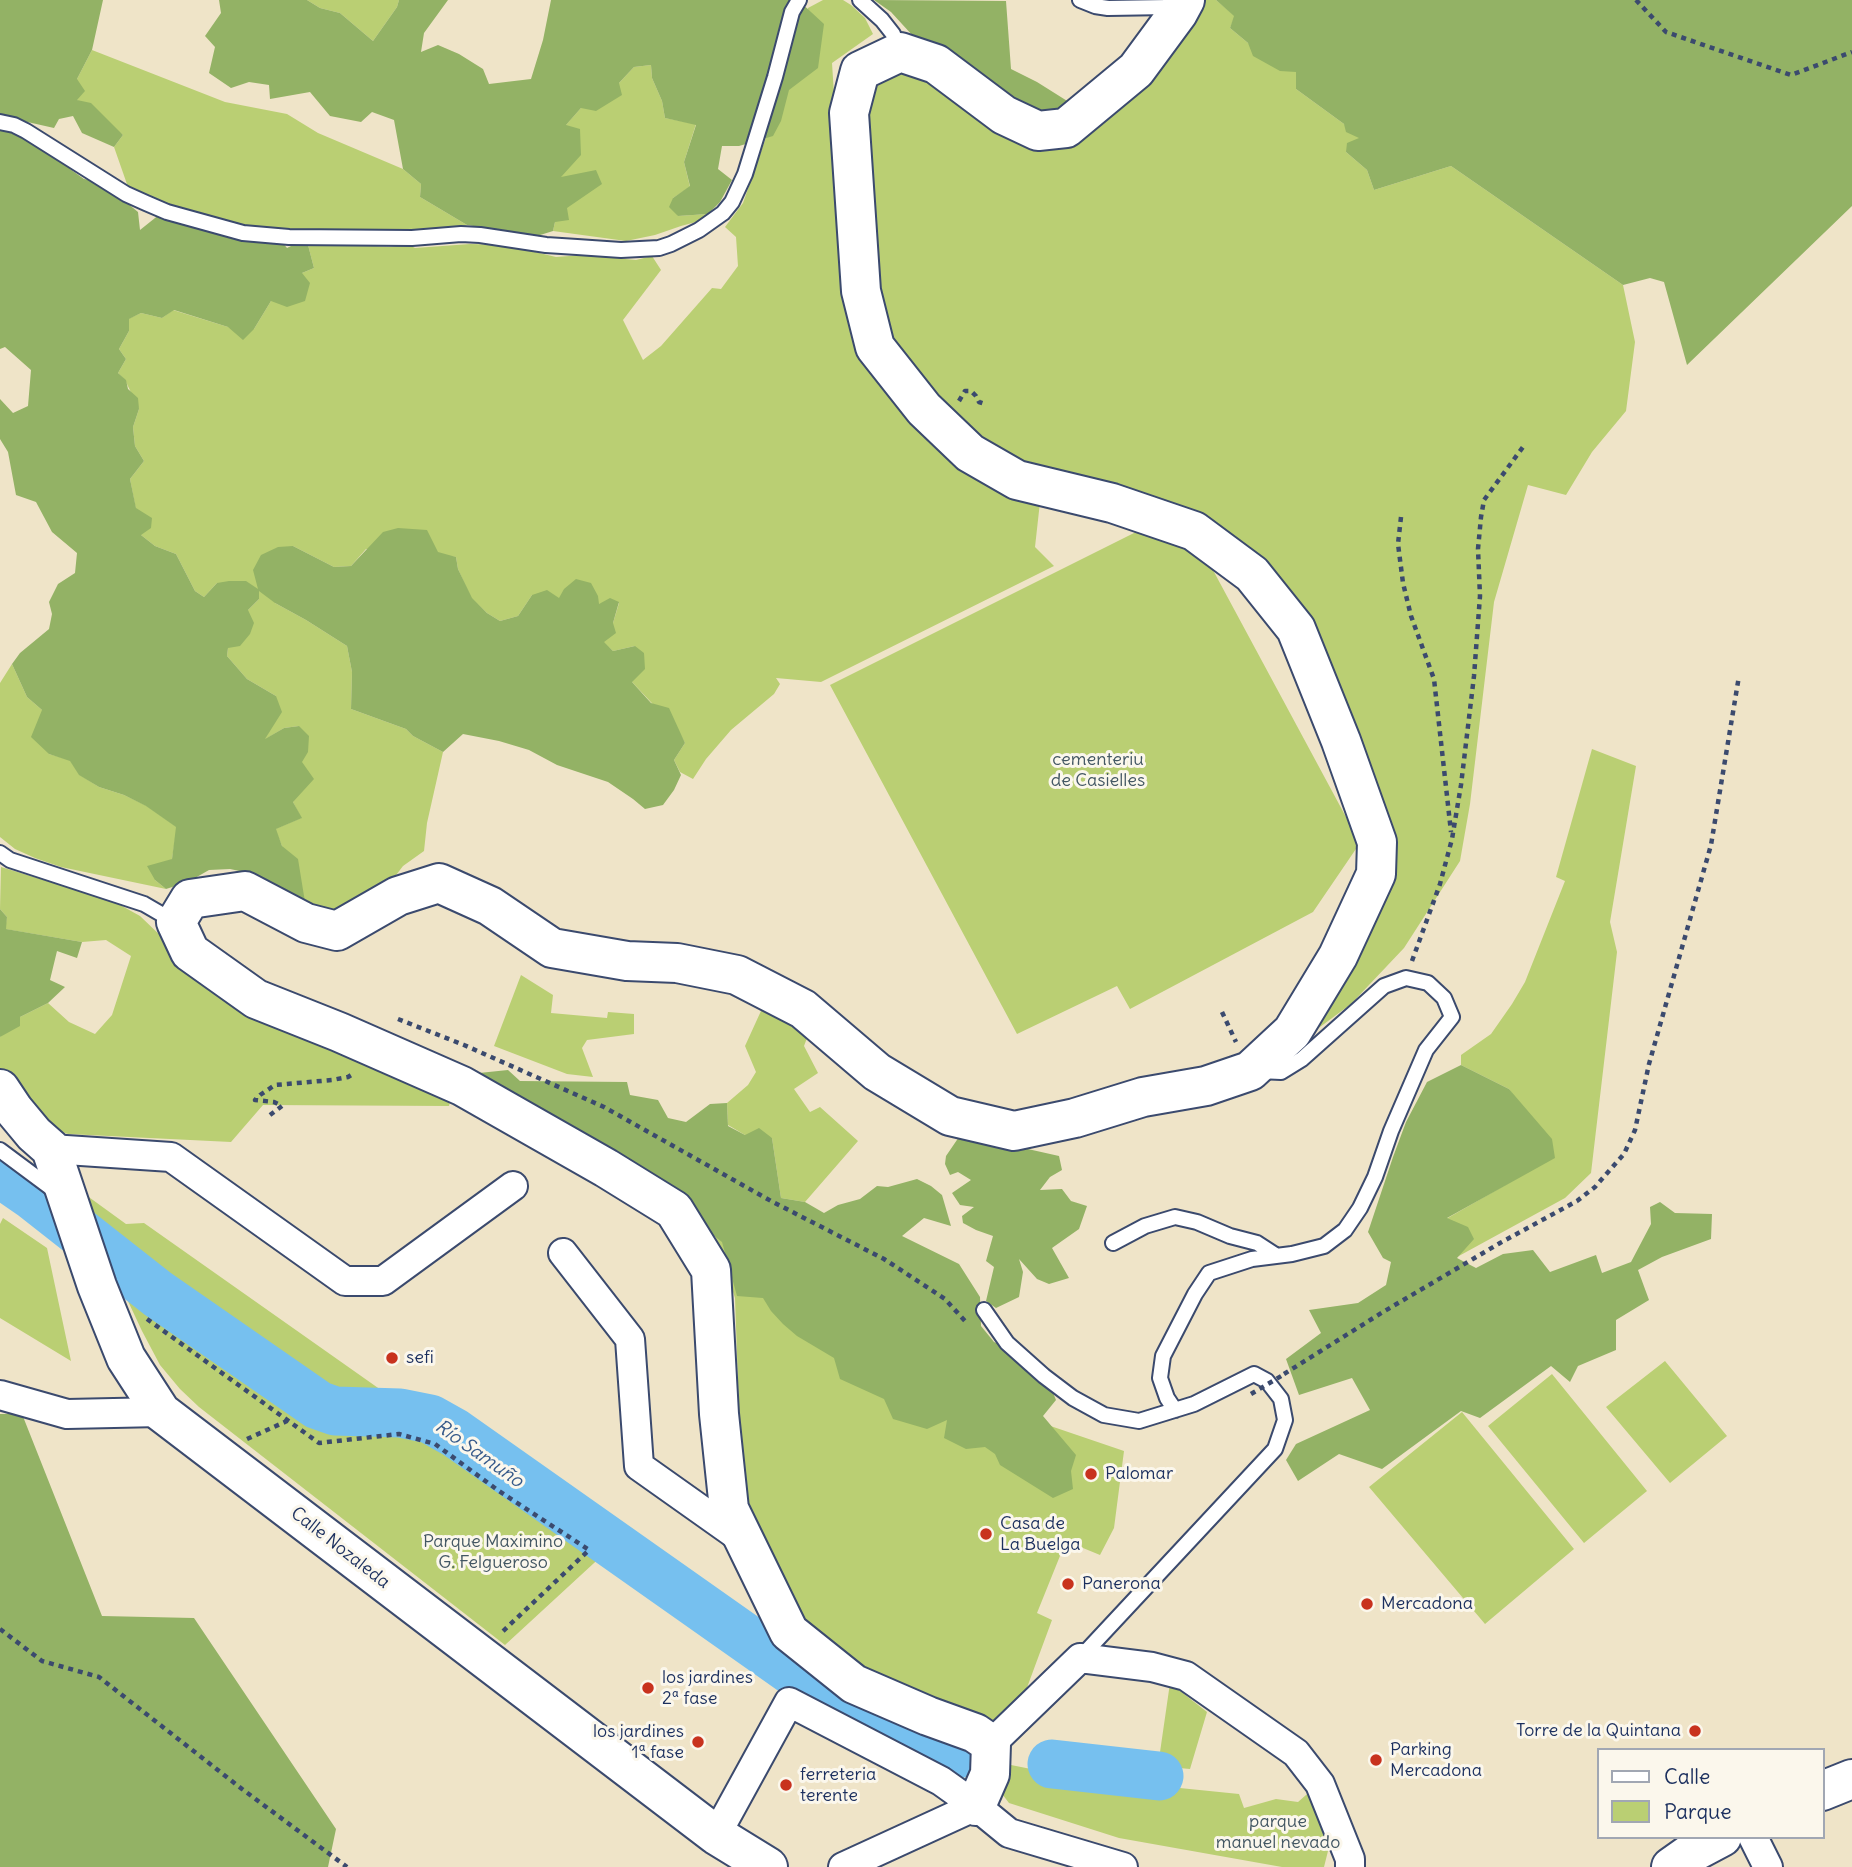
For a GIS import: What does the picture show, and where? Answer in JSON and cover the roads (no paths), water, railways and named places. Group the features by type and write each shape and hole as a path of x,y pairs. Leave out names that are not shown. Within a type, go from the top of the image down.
{"street":[{"path":"991,1744 975,1732 928,1716 854,1684 789,1632 729,1509 719,1414 711,1270 674,1210 461,1086 388,1034 256,999 190,952 176,922 190,899 245,891 306,923 337,931 398,897 439,883 490,906 552,948 627,961 677,963 737,975 803,1009 877,1072 950,1116 1014,1131 1074,1118 1143,1097 1206,1086 1250,1071 1292,1032 1338,956 1376,874 1377,842 1341,741 1296,629 1252,574 1194,531 1112,503 1017,480 970,453 924,410 874,347 861,291 849,113 860,71 900,52 936,64 1004,115 1038,131 1066,128 1136,70 1181,7"},
{"path":"0,1088 14,1110 42,1141 171,1157 345,1281 383,1281 513,1185"},
{"name":"Calle Nozaleda","path":"42,1141 69,1202 90,1266 126,1358 161,1412 716,1835 768,1867"},
{"path":"563,1254 631,1339 639,1466 745,1541"},
{"path":"0,1395 67,1414 161,1412"},
{"path":"843,1867 976,1806 990,1774 991,1744 1080,1658 1152,1667 1186,1676 1296,1753 1320,1784 1350,1859 1350,1867"},
{"path":"716,1835 789,1702 941,1781 1009,1833 1123,1867"},
{"path":"1824,1790 1852,1779"},
{"path":"1671,1867 1719,1839"},
{"path":"1754,1839 1768,1867"}],"lane":[{"path":"0,122 26,131 126,194 167,212 243,233 289,237 412,238 461,234 588,248 659,248 699,230 723,213 732,202 745,174 792,12 799,0"},
{"path":"860,0 893,34 900,52"},
{"path":"1080,0 1108,8 1181,7"},
{"path":"0,853 10,860 144,904 176,922"},
{"path":"1175,1410 1167,1398 1160,1378 1163,1356 1209,1273 1252,1259 1292,1254 1324,1246 1345,1230 1360,1208 1375,1177 1395,1120 1426,1050 1452,1017 1444,998 1428,983 1406,978 1384,986 1302,1059 1281,1072 1250,1071"},
{"path":"0,1150 69,1202"},
{"path":"1113,1243 1145,1226 1175,1217 1257,1243 1277,1256"},
{"path":"984,1310 1007,1343 1044,1376 1073,1398 1104,1415 1139,1421 1194,1404 1254,1374 1267,1381 1281,1399 1285,1420 1275,1449 1080,1658"}],"waterway":[{"name":"Río Samuño","path":"0,1173 158,1294 318,1405 335,1411 400,1413 430,1419 455,1433 821,1691 958,1754"},
{"name":"Río Samuño","path":"1052,1764 1159,1776"}],"place":[{"name":"sefi","path":"392,1358"},
{"name":"Palomar","path":"1091,1474"},
{"name":"Casa de La Buelga","path":"986,1534"},
{"name":"Panerona","path":"1068,1584"},
{"name":"Mercadona","path":"1367,1604"},
{"name":"los jardines 2ª fase","path":"648,1688"},
{"name":"Torre de la Quintana","path":"1695,1731"},
{"name":"los jardines 1ª fase","path":"698,1742"},
{"name":"Parking Mercadona","path":"1376,1760"},
{"name":"ferreteria terente","path":"786,1785"}],"park label":[{"name":"cementeriu de Casielles","path":"1098,770"},
{"name":"Parque Maximino G. Felgueroso","path":"493,1552"},
{"name":"parque manuel nevado","path":"1278,1832"}]}
